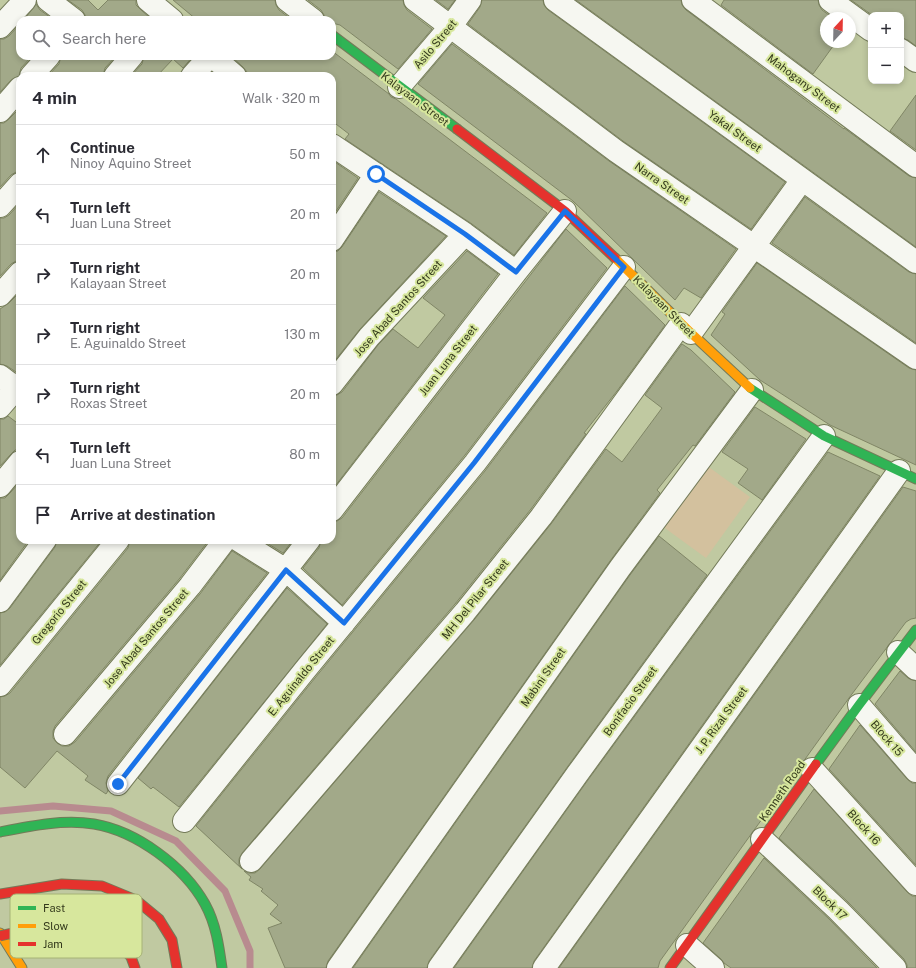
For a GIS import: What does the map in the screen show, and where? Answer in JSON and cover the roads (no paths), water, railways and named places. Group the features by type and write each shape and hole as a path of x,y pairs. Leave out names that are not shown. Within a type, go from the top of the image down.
{"street":[{"path":"0,27 25,0"},
{"path":"48,0 76,16"},
{"path":"148,0 165,16"},
{"path":"287,0 308,16"},
{"name":"Narra Street","path":"415,0 616,151 753,247 809,283 916,358"},
{"name":"Asilo Street","path":"399,87 451,26 470,0"},
{"name":"Yakal Street","path":"555,0 916,262"},
{"name":"Mahogany Street","path":"693,0 916,166"},
{"path":"830,0 868,28"},
{"name":"Kalayaan Street","path":"336,38 565,211 752,390 824,436 907,475"},
{"path":"904,52 916,61"},
{"path":"35,72 45,60"},
{"path":"118,72 129,60"},
{"path":"196,72 207,60"},
{"path":"216,60 230,72"},
{"path":"0,111 16,93"},
{"path":"336,148 465,234 516,272"},
{"path":"336,234 376,174"},
{"name":"MH Del Pilar Street","path":"251,861 465,612 541,517 686,328 753,247 802,180"},
{"path":"0,206 16,188"},
{"name":"Juan Luna Street","path":"336,505 565,211"},
{"name":"Jose Abad Santos Street","path":"336,379 369,337 465,234"},
{"name":"E. Aguinaldo Street","path":"184,821 474,463 624,267"},
{"path":"0,296 16,278"},
{"path":"0,408 14,385"},
{"name":"Mabini Street","path":"338,968 620,568 752,390"},
{"name":"Bonifacio Street","path":"438,968 578,773 824,436"},
{"path":"0,486 16,467"},
{"name":"J. P. Rizal Street","path":"544,968 907,475"},
{"path":"0,601 42,544"},
{"name":"Gregorio Street","path":"0,685 115,544"},
{"name":"Jose Abad Santos Street","path":"65,734 190,586 223,544"},
{"path":"244,544 286,570 344,623"},
{"path":"118,784 306,544"},
{"name":"Kenneth Road","path":"670,968 688,945 812,769 898,652 916,630"},
{"path":"898,652 916,669"},
{"name":"Block 15","path":"859,705 916,771"},
{"name":"Block 16","path":"812,769 916,884"},
{"path":"0,832 43,825 70,823 94,824 127,835 153,849 178,870 201,896 212,919 222,968"},
{"name":"Block 17","path":"762,840 838,910 895,968"},
{"path":"0,894 62,884 102,886 121,894"},
{"path":"142,905 159,919 172,940 177,968"},
{"path":"10,933 0,935 10,950"},
{"path":"688,945 714,968"},
{"path":"15,958 22,968"},
{"path":"131,958 135,968"}],"waterway":[{"path":"0,811 53,806 111,811 176,841 225,891 250,951 250,968"}]}
